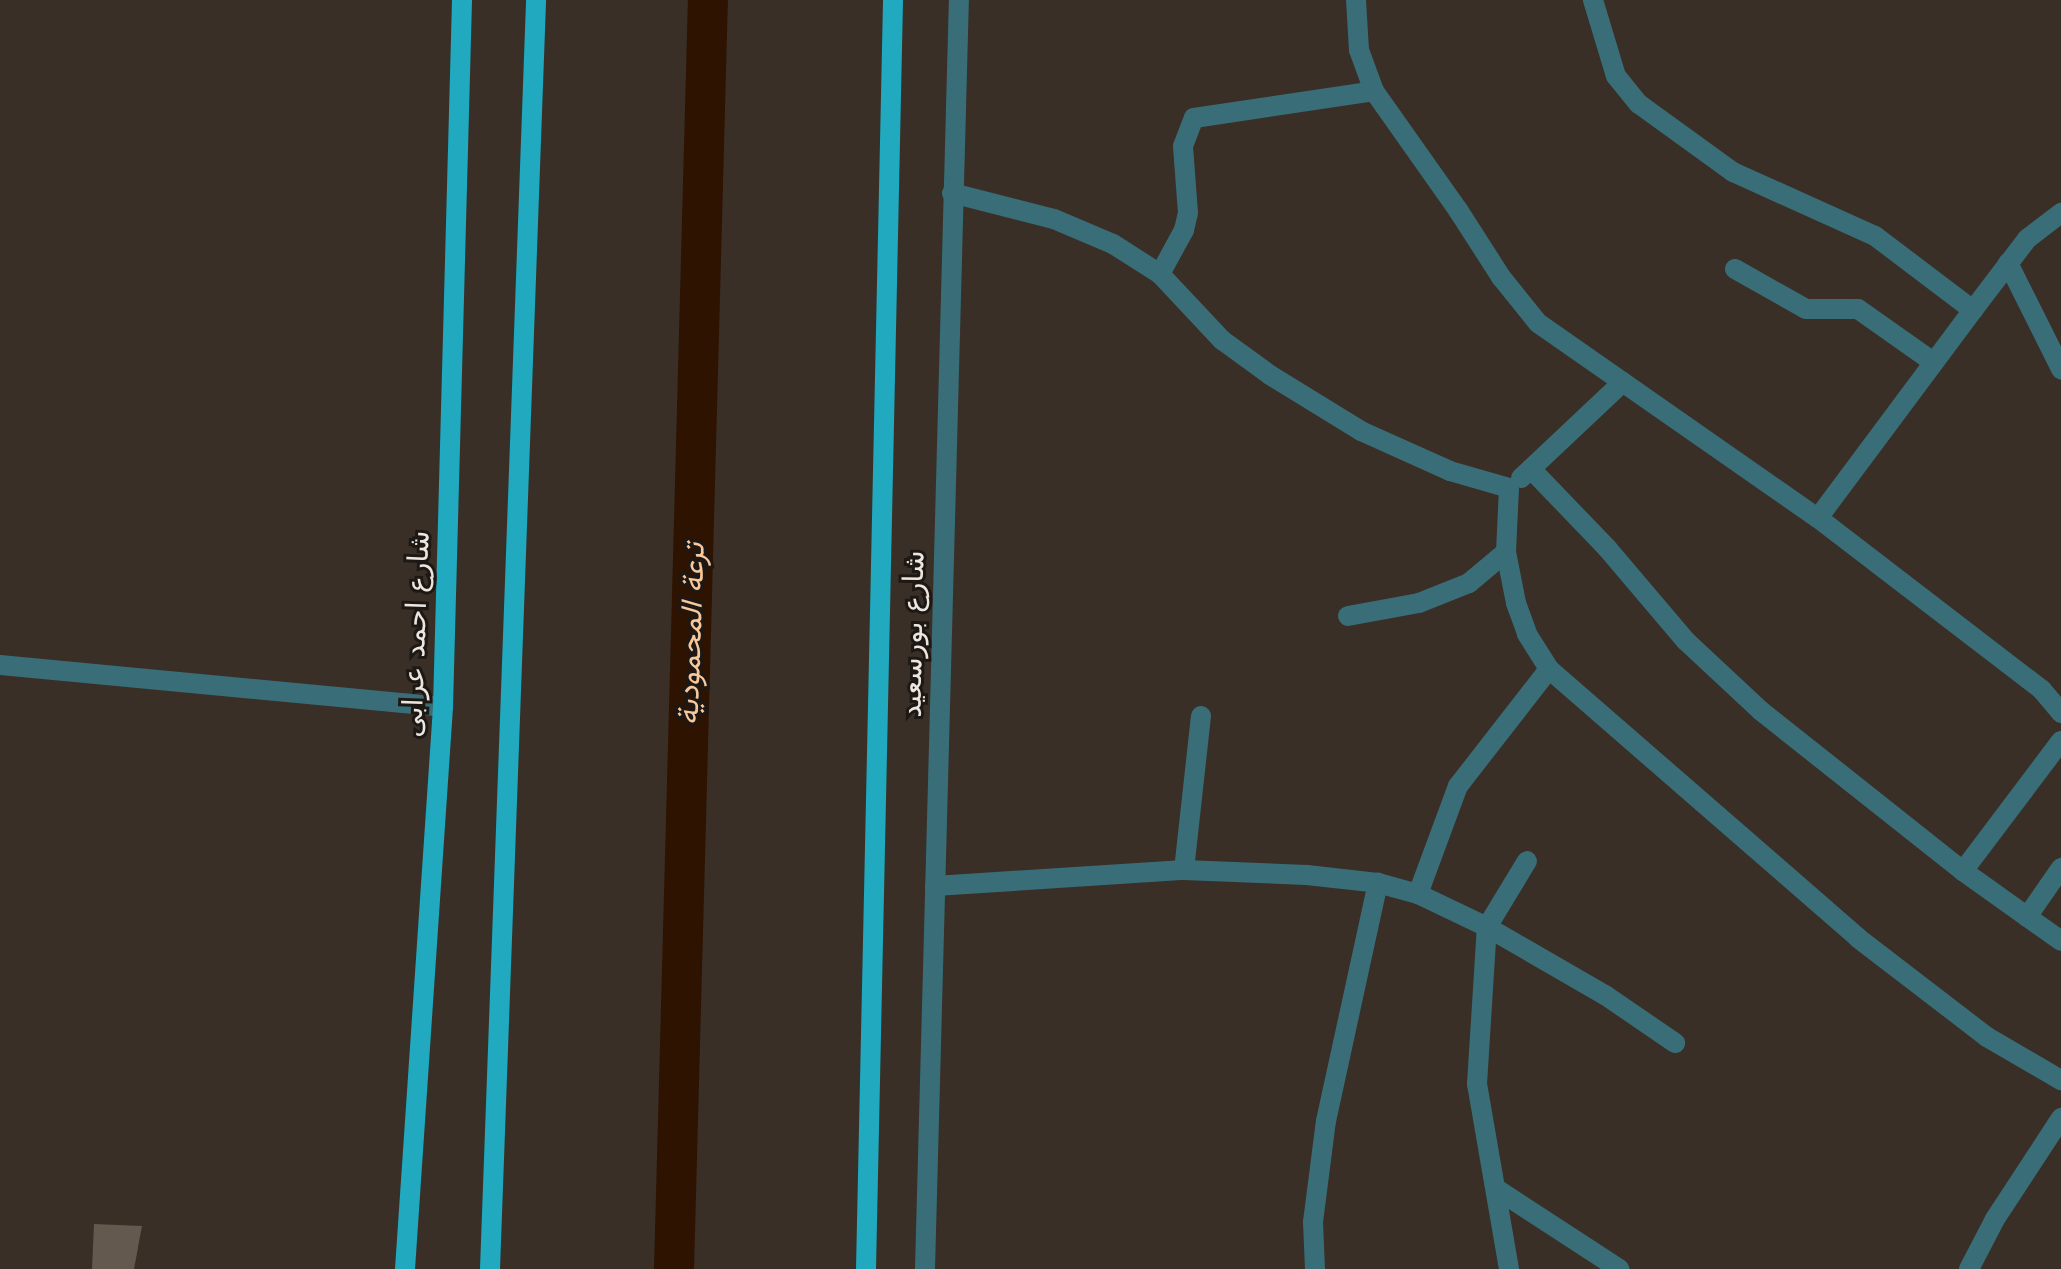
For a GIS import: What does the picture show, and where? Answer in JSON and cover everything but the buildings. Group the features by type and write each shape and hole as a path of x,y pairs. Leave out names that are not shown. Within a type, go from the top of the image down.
{"main road":[{"name":"شارع احمد عرابى","path":"405,1269 443,707 462,0"},
{"path":"490,1269 536,0"},
{"name":"شارع بورسعيد","path":"866,1269 893,0"}],"street":[{"name":"شارع بورسعيد","path":"925,1269 959,0"},
{"path":"1356,0 1359,50 1374,91 1501,277 1538,323 1818,518 2042,690 2061,713"},
{"path":"1593,0 1616,76 1639,104 1733,172 1875,236 1973,310"},
{"path":"1160,274 1184,230 1188,213 1183,146 1194,118 1374,91"},
{"path":"952,193 1054,219 1113,244 1160,274 1222,340 1270,375 1361,431 1450,471 1509,488"},
{"path":"1818,518 2027,239 2061,213"},
{"path":"2008,263 2061,369"},
{"path":"1735,269 1806,309 1858,309 1933,362"},
{"path":"1623,382 1509,488 1506,552 1516,603 1527,634 1549,669 1858,938 1987,1037 2061,1080"},
{"path":"1531,469 1607,548 1686,641 1729,681 1813,754 1963,871 2061,941"},
{"path":"1348,616 1419,603 1469,583 1506,552"},
{"path":"0,665 443,707"},
{"path":"1418,894 1458,786 1549,669"},
{"path":"1184,870 1201,716"},
{"path":"1963,871 2061,741"},
{"path":"1509,1269 1498,1190 1477,1084 1487,927 1527,861"},
{"path":"2027,917 2061,868"},
{"path":"935,886 1184,870 1307,875 1378,883 1418,894 1487,927 1605,995 1675,1043"},
{"path":"1315,1269 1313,1222 1326,1121 1378,883"},
{"path":"1969,1269 1995,1219 2061,1118"},
{"path":"1498,1190 1619,1269"}],"waterway":[{"name":"ترعة المحمودية","path":"674,1269 708,0"}]}
